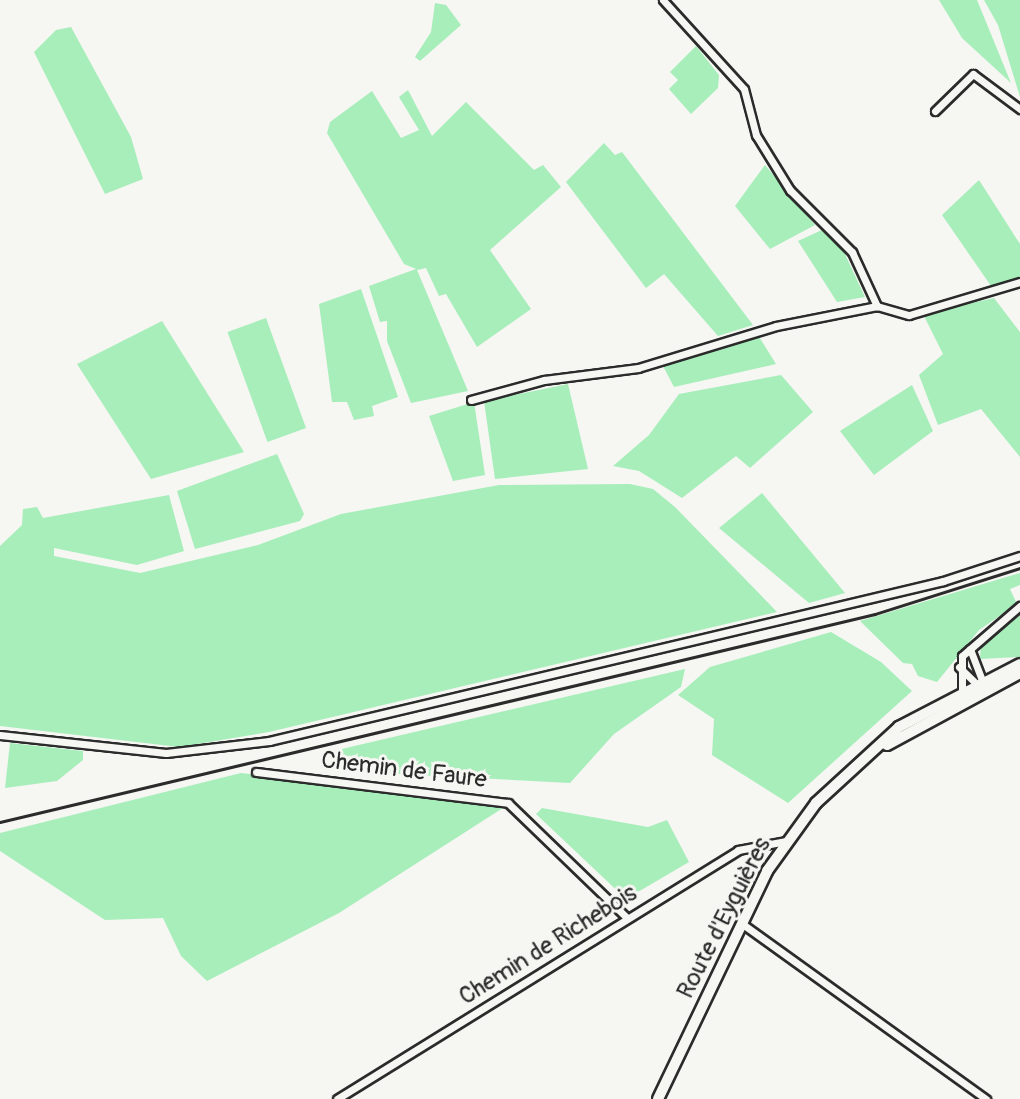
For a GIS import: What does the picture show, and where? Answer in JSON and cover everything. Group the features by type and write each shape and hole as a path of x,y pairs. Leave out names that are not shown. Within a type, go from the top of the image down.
{"main road":[{"name":"Route d'Eyguières","path":"849,771 914,726 1020,664"},
{"name":"Route d'Eyguières","path":"658,1099 741,923 786,841 849,771 899,727 962,689 1020,673"}],"street":[{"path":"663,0 744,89 755,135 790,190 852,252 877,306"},
{"path":"935,111 973,74 1020,109"},
{"path":"471,400 544,380 638,368 776,326 877,306 909,315 1020,282"},
{"path":"0,735 166,753 269,741 943,581 1020,556"},
{"path":"962,689 959,667 970,649 1020,606"},
{"path":"970,649 980,685"},
{"path":"959,667 980,685"},
{"name":"Chemin de Faure","path":"256,772 508,803 627,918"},
{"name":"Chemin de Richebois","path":"337,1099 738,850 786,841"},
{"path":"741,923 986,1099"}],"green space":[{"path":"939,0 977,0 1011,83 962,38"},
{"path":"984,0 1020,0 1020,97 998,25"},
{"path":"435,3 446,5 461,25 420,61 415,57 431,32"},
{"path":"71,27 131,137 143,179 105,194 34,52 56,30"},
{"path":"696,46 719,75 718,88 691,114 669,89 678,80 670,72"},
{"path":"408,90 432,136 466,102 534,170 543,165 561,187 490,250 531,309 477,347 446,294 439,296 426,268 417,270 468,391 411,403 387,341 387,321 380,322 369,286 416,269 404,264 327,133 330,122 372,91 401,138 419,130 399,97"},
{"path":"604,143 615,155 622,152 753,325 718,336 664,274 646,288 566,182"},
{"path":"765,165 815,225 770,249 735,206"},
{"path":"979,180 1020,244 1020,277 991,286 942,215"},
{"path":"822,230 844,252 865,297 837,302 798,241"},
{"path":"361,289 398,397 372,406 374,416 354,420 347,402 332,402 319,304"},
{"path":"994,298 1020,332 1020,457 981,409 938,425 919,375 943,354 923,314"},
{"path":"266,318 306,428 267,442 227,332"},
{"path":"162,321 244,452 151,479 77,364"},
{"path":"758,335 776,364 674,387 663,366"},
{"path":"781,375 813,412 750,468 736,456 682,498 639,471 613,466 649,435 679,394"},
{"path":"568,384 588,469 495,479 484,401"},
{"path":"912,385 933,431 874,475 840,431"},
{"path":"474,402 485,475 453,481 429,416"},
{"path":"277,454 304,514 300,521 195,549 177,491"},
{"path":"630,484 653,489 675,507 777,612 269,732 179,747 0,726 0,546 22,525 23,509 37,507 43,518 169,495 184,551 137,565 54,548 54,556 140,573 258,545 341,514 499,485"},
{"path":"762,493 845,593 809,603 719,528"},
{"path":"1020,573 1020,585 1010,589 1017,604 979,630 937,682 918,676 912,664 903,663 860,621"},
{"path":"1020,613 1020,657 980,659 981,643"},
{"path":"831,632 881,662 912,691 788,803 712,755 714,719 678,695 710,667"},
{"path":"685,669 681,687 614,734 570,783 340,771 333,751"},
{"path":"10,743 83,751 83,760 57,781 5,788"},
{"path":"241,773 506,806 339,913 207,981 181,956 163,918 105,920 0,851 0,833"},
{"path":"542,808 648,827 667,820 689,862 626,899 536,814"}],"railway":[{"path":"0,822 875,614 1020,568"}]}
